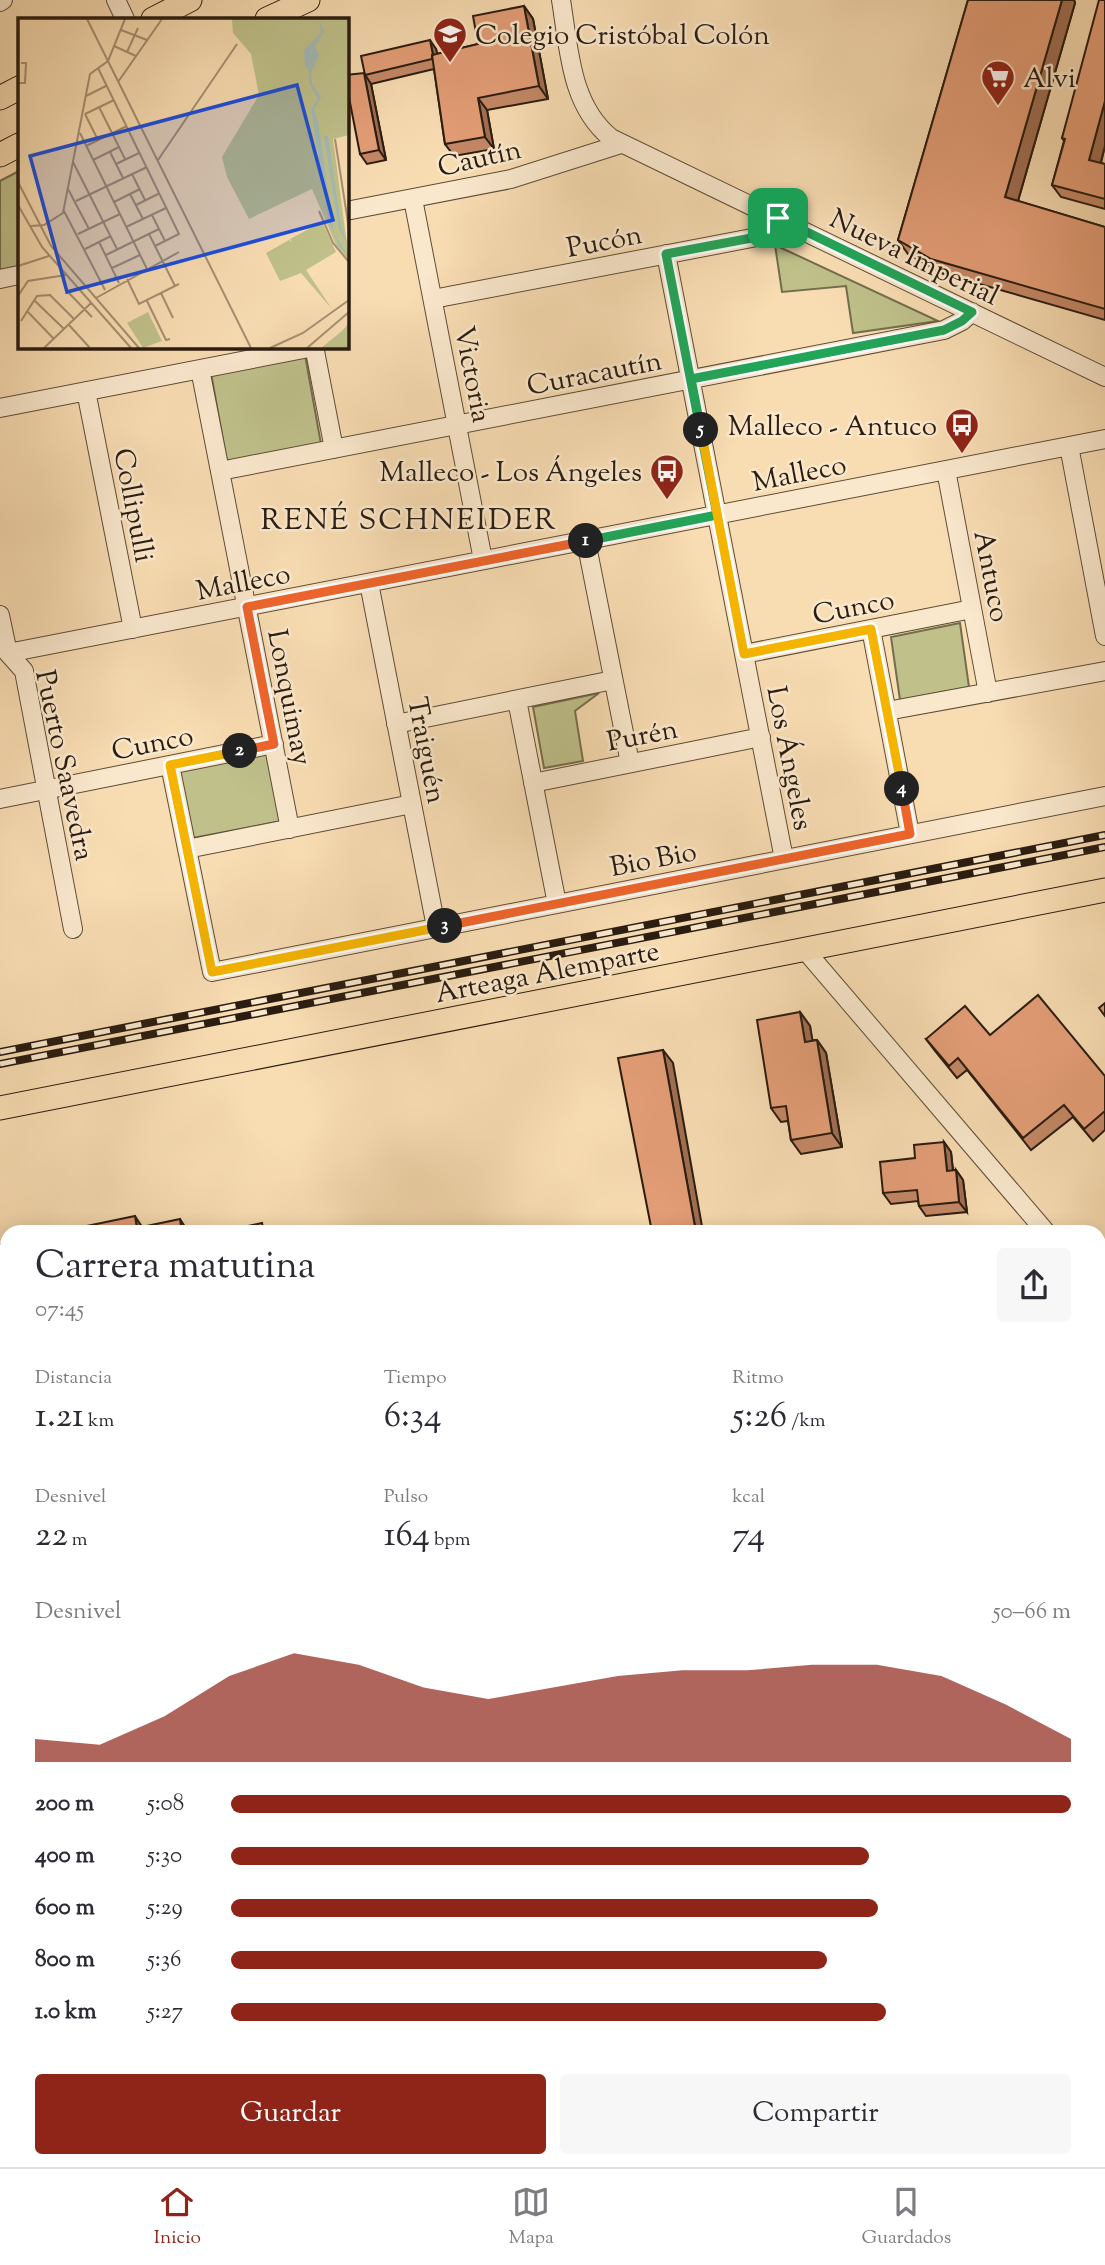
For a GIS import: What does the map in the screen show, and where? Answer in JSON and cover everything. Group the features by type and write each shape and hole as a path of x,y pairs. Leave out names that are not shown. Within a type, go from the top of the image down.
{"main road":[{"path":"155,18 190,0"},
{"path":"269,18 308,0"},
{"path":"0,98 18,89"},
{"path":"0,155 18,146"},
{"name":"Arteaga Alemparte","path":"0,1108 1105,890"}],"street":[{"path":"116,0 125,18"},
{"name":"Nueva Imperial","path":"561,0 572,66 584,106 603,131 621,144 1105,377"},
{"name":"Cautín","path":"348,212 511,179 621,144"},
{"name":"Victoria","path":"413,198 484,561"},
{"name":"Pucón","path":"433,299 757,237 770,229 778,218"},
{"name":"Los Ángeles","path":"666,254 784,859"},
{"path":"0,279 18,275"},
{"name":"Curacautín","path":"220,471 944,330 962,321 972,312"},
{"path":"0,408 309,348"},
{"path":"314,348 334,449"},
{"name":"Lonquimay","path":"200,369 290,828"},
{"name":"Collipulli","path":"86,391 133,629"},
{"name":"Malleco","path":"8,653 1105,439"},
{"path":"1069,446 1096,543 1105,636"},
{"name":"Antuco","path":"946,470 988,693"},
{"path":"586,541 630,763"},
{"name":"Traiguén","path":"369,583 436,928"},
{"name":"Cunco","path":"744,654 972,609"},
{"name":"Puerto Saavedra","path":"0,615 8,653 24,671 74,929"},
{"path":"871,629 910,834"},
{"path":"887,711 1105,671"},
{"path":"396,724 613,680"},
{"path":"517,700 557,904"},
{"name":"Purén","path":"533,783 761,737"},
{"name":"Cunco","path":"0,799 274,744"},
{"path":"170,765 187,849 412,804"},
{"name":"Bio Bio","path":"187,849 212,972 1105,796"},
{"path":"804,949 1040,1225"}],"green space":[{"path":"18,172 18,266 0,270 0,181"},
{"path":"775,245 938,321 853,333 846,286 782,292"},
{"path":"305,355 321,444 227,462 211,373"},
{"path":"960,623 969,687 900,700 891,637"},
{"path":"599,693 575,711 583,761 544,768 533,707"},
{"path":"268,748 282,821 193,838 179,767"}],"building":[{"name":"Alvi","path":"968,0 1062,0 1005,197 1105,227 1105,309 931,259 898,240"},
{"path":"1099,0 1105,0 1105,101 1089,160 1105,164 1105,199 1052,185"},
{"path":"524,6 539,86 478,98 485,137 445,144 432,55 478,44 473,16"},
{"path":"430,40 432,59 365,75 361,56"},
{"path":"364,73 379,150 360,154 348,92 348,75"},
{"path":"1038,995 1105,1076 1105,1111 1084,1129 1064,1105 1023,1138 958,1058 949,1066 926,1039 965,1006 990,1035"},
{"path":"1105,1003 1105,1016 1099,1008"},
{"path":"800,1012 805,1042 817,1040 832,1133 791,1140 786,1106 771,1108 757,1020"},
{"path":"663,1050 695,1225 651,1225 618,1058"},
{"path":"944,1142 947,1171 956,1170 959,1202 919,1206 917,1190 883,1193 880,1162 915,1158 914,1145"},
{"path":"135,1216 136,1225 92,1225"},
{"path":"180,1219 181,1225 151,1225"}],"railway":[{"path":"0,1052 1105,835"},
{"path":"0,1064 1105,847"}],"place":[{"name":"Colegio Cristóbal Colón","path":"450,64"},
{"name":"Alvi","path":"998,107"},
{"name":"Malleco - Antuco","path":"962,455"},
{"name":"Malleco - Los Ángeles","path":"667,501"}],"district":[{"name":"RENÉ SCHNEIDER","path":"409,519"}],"route":[{"path":"778,218 972,312 962,321 944,330 691,379 744,654 871,629 910,834 212,972 170,765 274,744 247,607 717,515 666,254 757,237 770,229 778,218"}]}
